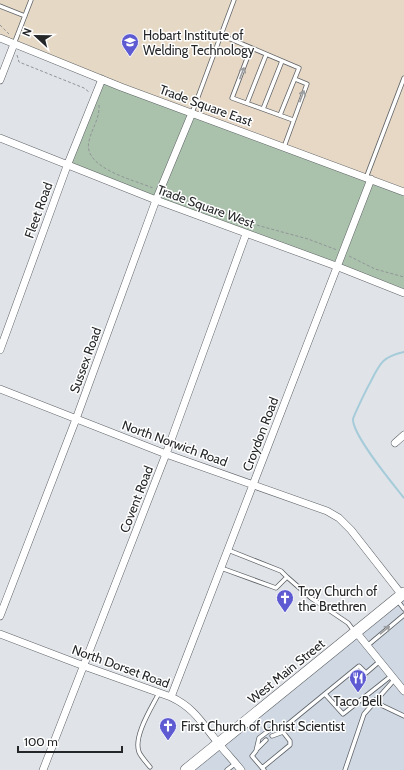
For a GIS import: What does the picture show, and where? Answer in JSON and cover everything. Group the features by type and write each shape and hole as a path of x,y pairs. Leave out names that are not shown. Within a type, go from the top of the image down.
{"main road":[{"name":"West Main Street","path":"186,770 401,596"}],"street":[{"name":"Trade Square East","path":"0,38 102,79 404,192"},
{"path":"0,80 14,44"},
{"name":"Fleet Road","path":"0,350 67,166 102,79"},
{"name":"Sussex Road","path":"0,616 76,419 156,200 192,113"},
{"name":"Trade Square West","path":"0,138 67,166 246,234 336,266 404,293"},
{"name":"Croydon Road","path":"171,697 342,253 368,179"},
{"name":"Covent Road","path":"43,770 166,454 246,234"},
{"name":"North Norwich Road","path":"0,389 166,454 327,511 339,518 351,530 401,596"},
{"path":"395,443 404,435"},
{"path":"356,632 404,691"},
{"name":"North Dorset Road","path":"0,634 171,697 183,703 192,710 242,770"}],"lane":[{"path":"14,44 31,0"},
{"path":"192,113 234,0"},
{"path":"0,6 25,16"},
{"path":"221,35 299,68 280,116"},
{"path":"251,48 232,98 293,120"},
{"path":"247,103 266,55"},
{"path":"263,109 282,61"},
{"path":"368,179 404,78"},
{"path":"284,147 307,84 295,79"},
{"path":"228,550 281,571 311,598 348,622 356,632"},
{"path":"221,568 276,588 287,577"},
{"path":"401,596 404,609"},
{"path":"367,646 404,615"},
{"path":"257,750 259,738 271,729 288,724 359,666 366,673 380,661"},
{"path":"325,694 343,714 393,677"},
{"path":"345,770 364,714 393,677"},
{"path":"150,767 139,753 138,744 140,731 159,693"},
{"path":"375,700 381,706 404,716"},
{"path":"266,740 252,756 263,769 290,745 290,741 283,732 272,736"},
{"path":"227,770 236,763"}],"path":[{"path":"0,25 7,31 14,44 19,62 84,88 90,92 99,106 99,114 88,142 89,152 93,160 104,168 160,191 260,226 308,238 375,268 404,277"}],"shaded area":[{"name":"Hobart Institute of Welding Technology","path":"0,0 234,0 192,113 0,38"},
{"path":"234,0 404,0 404,192 192,113"},
{"path":"404,593 404,770 186,770"}],"green space":[{"path":"102,79 404,192 404,293 67,166"}],"waterway":[{"path":"404,352 391,356 382,362 376,370 353,419 354,426 366,447 404,498"}],"place":[{"name":"Hobart Institute of Welding Technology","path":"130,57"},
{"name":"Troy Church of the Brethren","path":"285,613"},
{"name":"Taco Bell","path":"358,693"},
{"name":"First Church of Christ Scientist","path":"168,741"}]}
